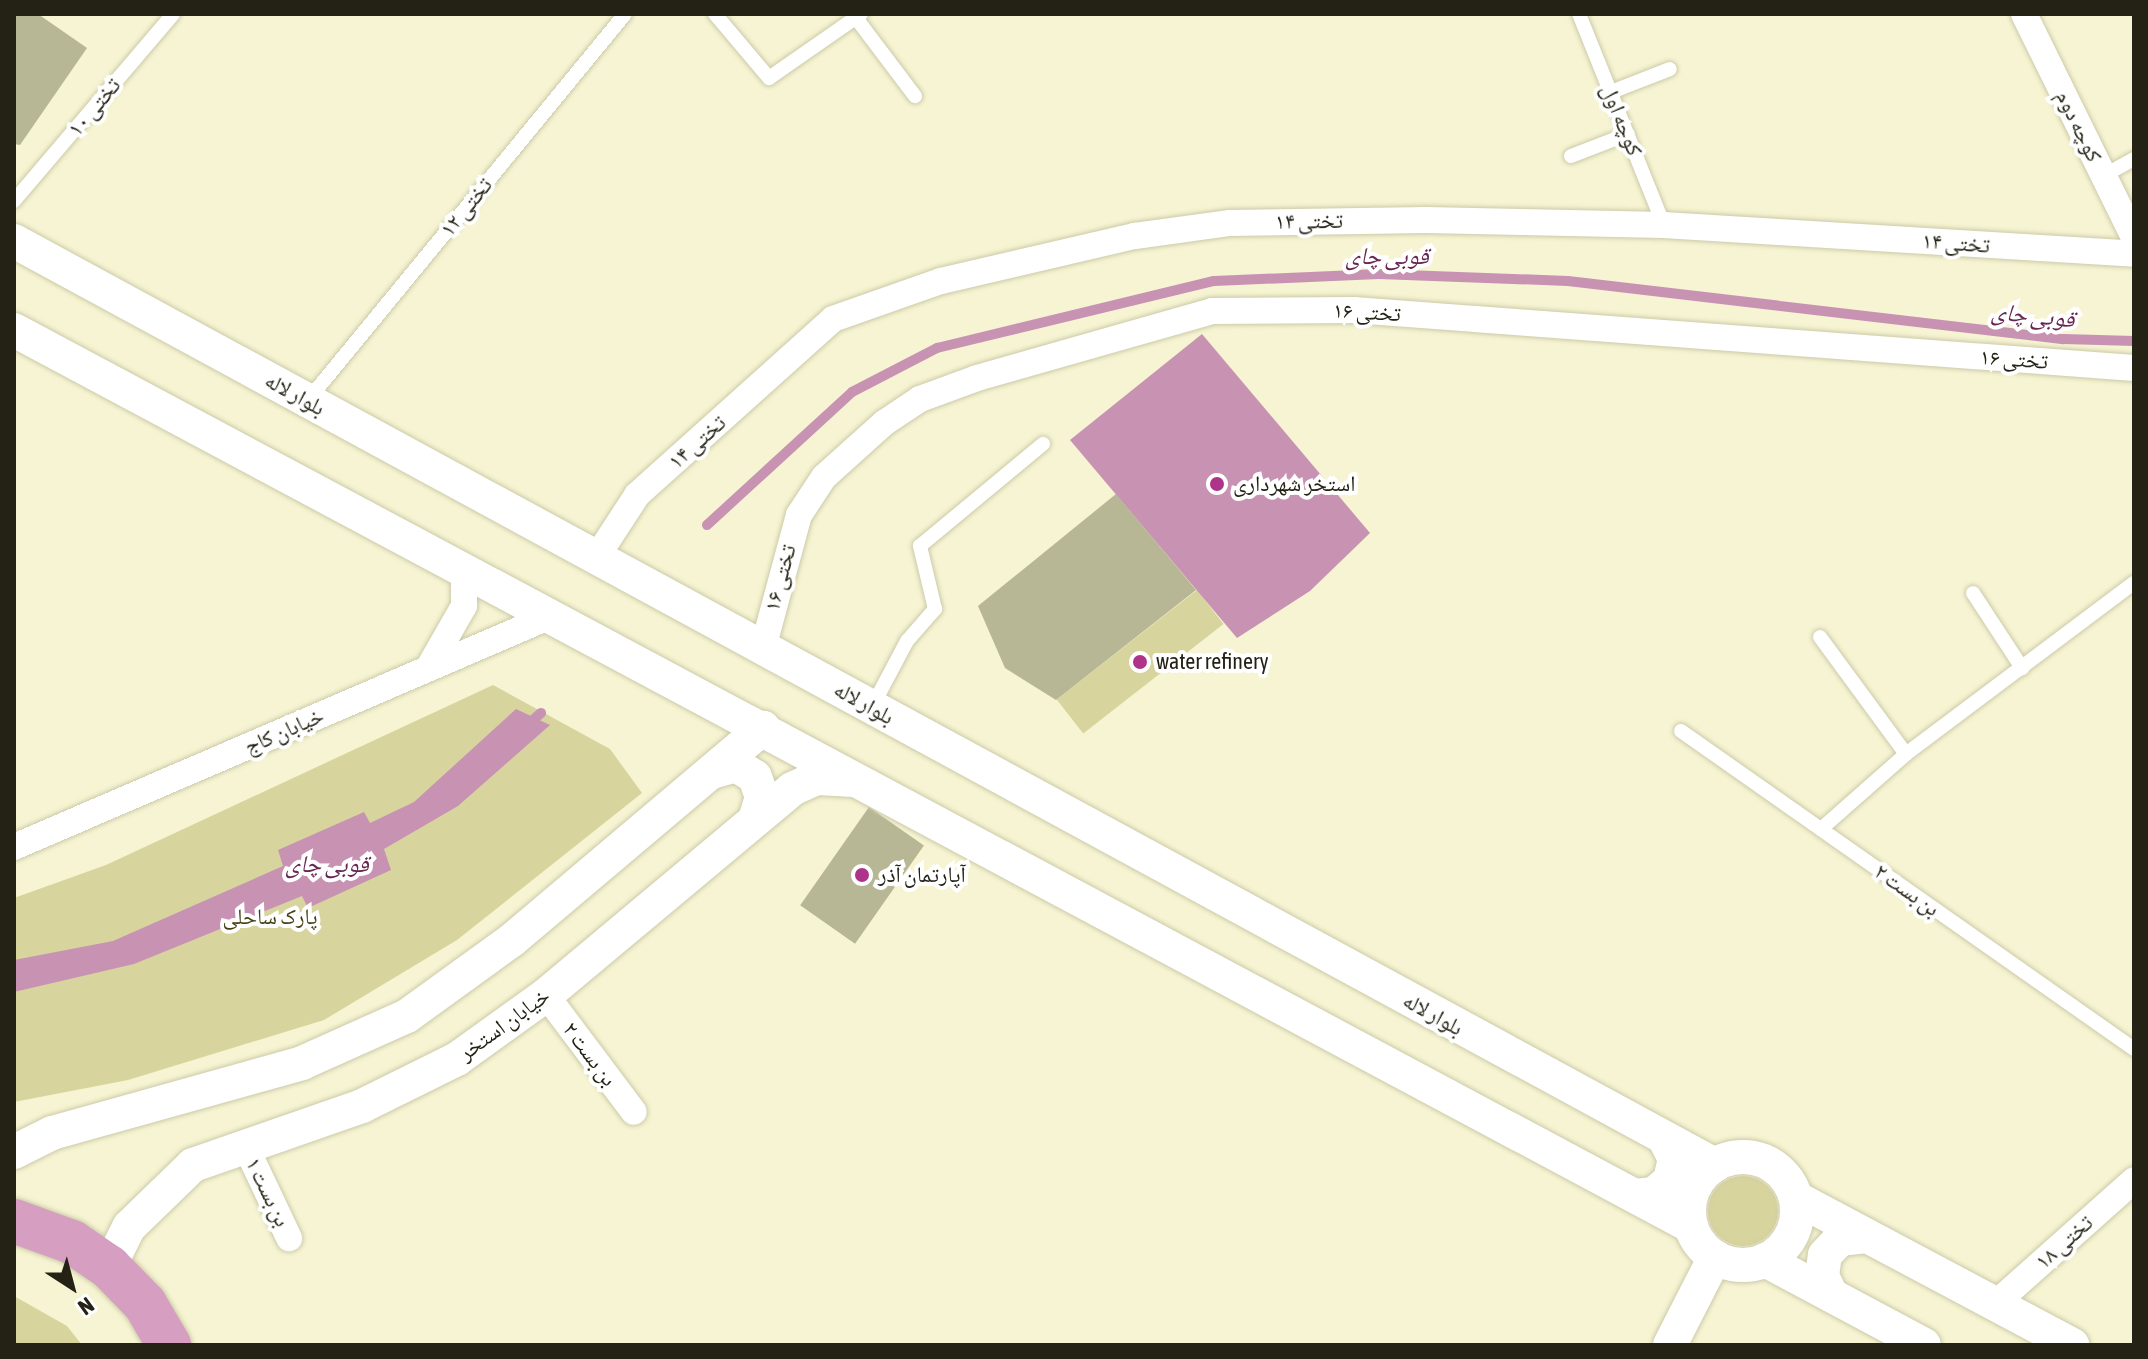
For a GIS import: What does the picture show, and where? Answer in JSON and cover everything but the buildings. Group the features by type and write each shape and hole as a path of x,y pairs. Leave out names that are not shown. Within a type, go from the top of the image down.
{"highway":[{"path":"14,1221 72,1242 109,1267 145,1304 169,1345"}],"street":[{"name":"کوچه دوم","path":"2024,14 2134,238"},
{"name":"تختی ۱۴","path":"596,558 637,495 833,319 941,281 1230,223 1664,225 2134,254"},
{"name":"بلوار لاله","path":"14,241 1715,1165"},
{"name":"تختی ۱۶","path":"763,648 799,515 824,477 884,423 920,399 977,378 1212,311 1354,310 2134,368"},
{"path":"14,330 553,615 1691,1226 1715,1257 1734,1264 1765,1260 1924,1345"},
{"path":"429,667 464,606 464,568"},
{"name":"خیابان کاج","path":"14,847 553,615"},
{"path":"14,1152 52,1133 302,1063 407,1016 512,940 763,728"},
{"path":"712,772 736,765 755,777 762,797 756,817"},
{"name":"خیابان استخر","path":"109,1267 129,1227 166,1185 193,1165 419,1080 546,995 756,817 817,778 844,775 890,796"},
{"name":"بن بست ۲","path":"546,995 634,1112"},
{"path":"1635,1196 1654,1194 1670,1180 1675,1159 1666,1141"},
{"name":"بن بست ۱","path":"246,1147 289,1238"},
{"path":"1691,1226 1692,1192 1715,1165 1757,1158 1782,1173 1796,1198 2072,1345"},
{"name":"تختی ۱۸","path":"1995,1304 2134,1180"},
{"path":"1765,1260 1791,1235 1796,1198"},
{"path":"1831,1295 1822,1276 1825,1255 1840,1239 1867,1236"},
{"path":"1670,1345 1715,1257"}],"lane":[{"name":"تختی ۱۰","path":"14,201 173,14"},
{"name":"تختی ۱۲","path":"307,401 625,14"},
{"path":"715,14 769,78 858,16 915,96"},
{"name":"کوچه اول","path":"1579,14 1664,225"},
{"path":"1611,92 1670,69"},
{"path":"1571,156 1628,134"},
{"path":"2103,176 2134,159"},
{"path":"872,708 907,641 935,609 920,546 1043,444"},
{"path":"1821,829 1906,754 2134,583"},
{"path":"1973,593 2022,668"},
{"path":"1820,637 1906,754"},
{"name":"بن بست ۲","path":"1681,731 2134,1049"}],"green space":[{"name":"water refinery","path":"1197,590 1223,624 1083,733 1057,700"},
{"name":"پارک ساحلی","path":"493,685 610,749 642,793 457,940 324,1020 128,1080 14,1102 14,898 106,865"},
{"path":"1743,1176 1768,1186 1778,1211 1768,1236 1743,1246 1718,1236 1708,1211 1718,1186"},
{"path":"14,1296 67,1326 82,1345 14,1345"}],"water":[{"name":"استخر شهرداری","path":"1202,334 1370,533 1310,591 1237,638 1070,440"},
{"name":"قوبی چای","path":"516,709 550,725 458,806 384,849 391,870 308,908 302,896 134,964 14,992 14,960 113,941 283,866 278,850 364,812 370,823 414,802"}],"waterway":[{"name":"قوبی چای","path":"707,525 852,392 937,348 1214,281 1379,274 1568,281 2064,339 2134,341"},
{"name":"قوبی چای","path":"526,726 541,713"}],"place":[{"name":"استخر شهرداری","path":"1217,484"},
{"name":"water refinery","path":"1140,662"},
{"name":"آپارتمان آذر","path":"862,875"}]}
